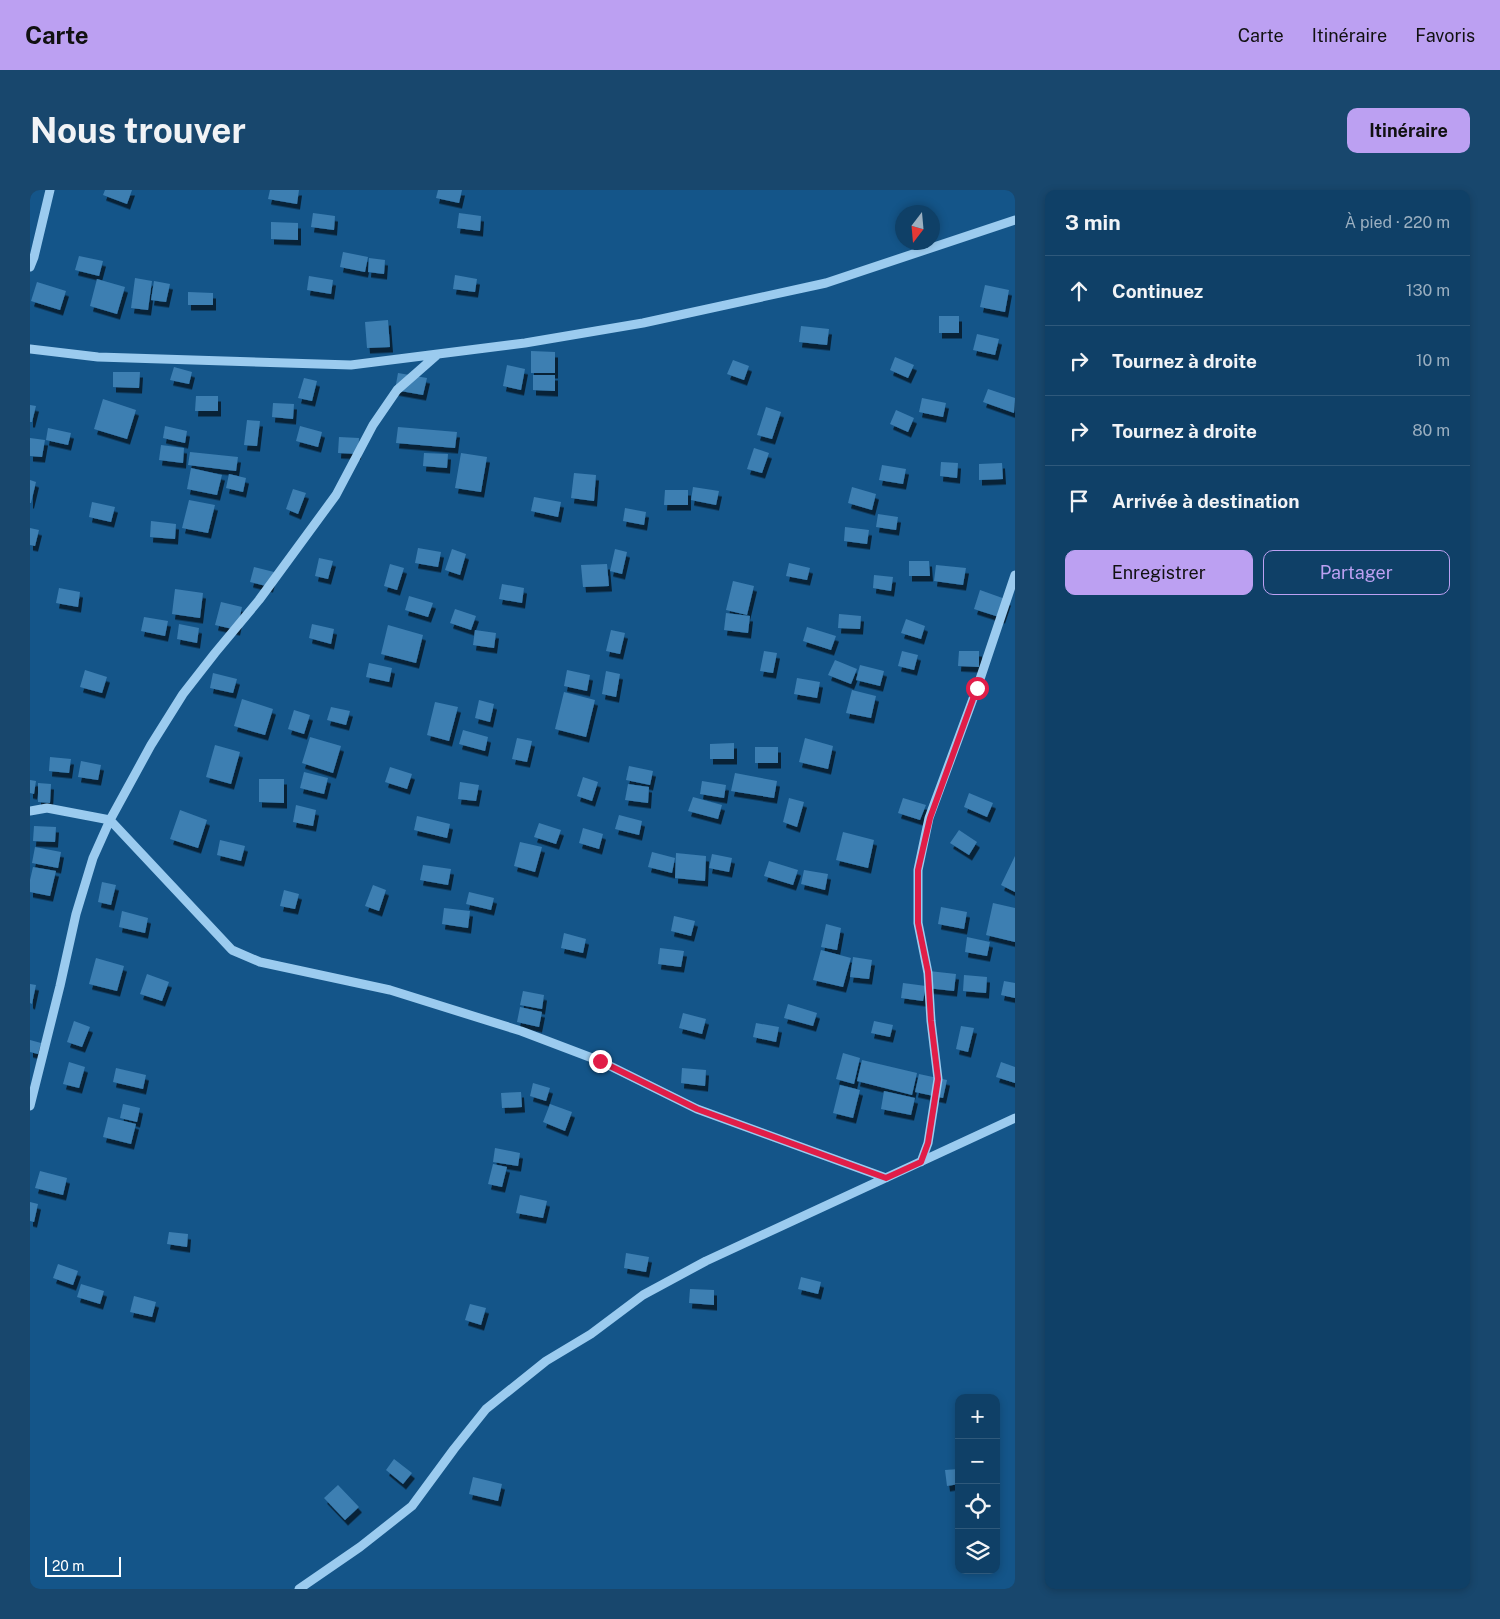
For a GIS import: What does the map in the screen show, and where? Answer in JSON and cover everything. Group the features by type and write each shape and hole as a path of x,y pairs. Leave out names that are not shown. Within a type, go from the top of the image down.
{"street":[{"path":"30,267 51,191"},
{"path":"30,350 98,357 351,365 525,343 643,323 826,283 1015,220"},
{"path":"30,1106 76,914 93,858 110,820 151,745 183,694 260,600 336,495 373,425 397,390 438,354"},
{"path":"921,1162 928,1143 938,1079 931,1021 928,972 918,923 918,870 930,818 1015,576"},
{"path":"30,811 47,808 110,820 232,950 260,962 390,990 521,1031 600,1061 697,1109 886,1178"},
{"path":"299,1589 360,1547 412,1506 454,1449 486,1410 546,1361 591,1334 642,1295 706,1261 1015,1118"}],"building":[{"path":"105,190 132,190 127,204 103,195"},
{"path":"270,190 299,190 297,204 268,199"},
{"path":"438,190 462,190 459,203 436,198"},
{"path":"313,213 335,216 334,230 311,227"},
{"path":"459,213 481,216 480,231 457,228"},
{"path":"271,222 298,223 298,240 271,239"},
{"path":"343,252 368,257 365,272 340,267"},
{"path":"79,256 103,261 99,276 75,270"},
{"path":"369,258 385,260 384,274 368,272"},
{"path":"455,275 477,279 475,292 453,289"},
{"path":"309,276 333,280 331,294 307,290"},
{"path":"135,278 152,281 148,310 131,308"},
{"path":"97,279 125,287 117,314 90,306"},
{"path":"154,281 170,284 166,302 151,300"},
{"path":"37,282 66,291 60,310 31,301"},
{"path":"985,285 1009,290 1005,312 980,307"},
{"path":"188,292 213,293 213,305 188,305"},
{"path":"939,316 959,316 959,333 939,333"},
{"path":"388,320 390,347 367,348 365,322"},
{"path":"801,326 829,329 827,345 799,342"},
{"path":"977,334 999,339 995,355 973,350"},
{"path":"531,351 555,352 555,373 531,373"},
{"path":"895,357 914,365 908,378 890,370"},
{"path":"733,360 749,366 744,380 727,374"},
{"path":"507,365 525,369 521,390 503,386"},
{"path":"174,367 192,372 189,384 170,380"},
{"path":"113,372 140,372 139,388 113,387"},
{"path":"398,373 427,378 423,395 395,390"},
{"path":"533,375 555,375 555,391 533,390"},
{"path":"304,378 317,381 312,401 298,398"},
{"path":"988,389 1015,398 1014,413 983,402"},
{"path":"196,396 218,396 218,411 195,411"},
{"path":"922,398 946,403 943,417 919,412"},
{"path":"103,399 136,410 127,439 94,429"},
{"path":"273,403 294,404 293,419 272,417"},
{"path":"30,405 36,406 32,422 30,422"},
{"path":"766,407 781,412 772,439 757,435"},
{"path":"896,410 914,418 908,432 890,424"},
{"path":"247,420 260,421 257,446 244,445"},
{"path":"165,426 187,431 185,443 163,438"},
{"path":"300,426 322,432 318,447 296,441"},
{"path":"398,427 457,432 455,448 396,443"},
{"path":"48,428 71,433 68,445 46,440"},
{"path":"339,437 359,438 358,454 338,453"},
{"path":"30,438 45,440 42,457 30,456"},
{"path":"161,445 184,448 183,463 159,460"},
{"path":"754,448 769,453 762,473 747,469"},
{"path":"190,452 238,457 236,471 188,465"},
{"path":"424,453 448,454 447,468 423,466"},
{"path":"461,453 487,457 481,492 455,488"},
{"path":"941,462 958,463 957,478 940,476"},
{"path":"1002,463 1003,479 979,480 979,464"},
{"path":"882,465 906,469 903,484 879,480"},
{"path":"191,468 222,475 217,495 187,489"},
{"path":"574,473 596,475 594,501 571,498"},
{"path":"229,474 246,478 243,492 226,488"},
{"path":"30,480 36,482 31,503 30,503"},
{"path":"693,487 719,491 716,505 691,500"},
{"path":"852,487 876,494 872,510 848,503"},
{"path":"293,489 306,493 298,514 286,509"},
{"path":"665,490 688,490 688,505 664,505"},
{"path":"534,497 561,502 558,517 531,511"},
{"path":"189,500 215,505 208,533 182,528"},
{"path":"92,502 115,507 111,522 89,517"},
{"path":"625,508 646,512 644,525 623,521"},
{"path":"878,514 898,517 896,530 876,527"},
{"path":"151,521 176,524 175,539 150,537"},
{"path":"845,527 869,530 867,544 844,541"},
{"path":"30,528 39,530 35,546 30,545"},
{"path":"418,548 441,552 438,567 415,563"},
{"path":"452,549 466,554 460,575 445,570"},
{"path":"615,549 627,552 622,574 610,571"},
{"path":"319,558 333,561 328,579 315,576"},
{"path":"909,561 929,561 930,576 909,576"},
{"path":"789,563 810,568 807,580 786,576"},
{"path":"390,564 404,568 397,590 384,586"},
{"path":"607,564 609,586 583,587 581,565"},
{"path":"936,565 966,568 963,585 934,581"},
{"path":"254,567 274,572 270,587 250,582"},
{"path":"874,575 893,577 891,591 873,588"},
{"path":"733,581 754,586 747,615 726,610"},
{"path":"502,584 524,588 522,603 499,599"},
{"path":"59,588 80,592 78,607 56,603"},
{"path":"175,589 203,593 200,618 172,614"},
{"path":"980,590 1008,600 1002,618 974,609"},
{"path":"409,596 433,603 428,617 405,610"},
{"path":"221,602 242,607 237,630 215,625"},
{"path":"455,609 476,616 471,630 450,623"},
{"path":"726,613 750,616 748,633 724,630"},
{"path":"839,614 861,616 860,629 838,628"},
{"path":"144,617 168,621 165,636 141,631"},
{"path":"906,619 925,626 921,639 901,633"},
{"path":"179,624 199,628 197,643 177,639"},
{"path":"312,624 334,629 331,644 309,638"},
{"path":"388,625 423,635 416,663 381,654"},
{"path":"807,627 836,636 831,650 803,641"},
{"path":"475,630 496,633 494,648 473,645"},
{"path":"611,630 625,633 620,654 606,651"},
{"path":"764,651 777,653 773,673 760,671"},
{"path":"902,651 918,655 914,670 898,666"},
{"path":"959,651 979,651 979,667 958,666"},
{"path":"835,660 857,669 851,684 828,675"},
{"path":"369,663 392,668 389,682 366,677"},
{"path":"860,665 884,671 880,686 856,680"},
{"path":"85,670 107,677 102,693 80,687"},
{"path":"567,670 590,675 587,691 564,686"},
{"path":"606,671 620,674 616,697 602,694"},
{"path":"213,673 237,679 233,693 210,688"},
{"path":"797,678 820,682 817,698 794,694"},
{"path":"852,690 876,696 871,718 846,713"},
{"path":"564,692 595,700 586,737 555,729"},
{"path":"242,699 273,709 265,735 234,726"},
{"path":"479,700 494,704 490,722 475,718"},
{"path":"435,702 458,707 449,741 427,735"},
{"path":"331,707 350,711 346,725 327,720"},
{"path":"294,710 310,715 304,734 288,729"},
{"path":"463,730 488,737 485,751 459,744"},
{"path":"310,737 341,746 333,773 302,763"},
{"path":"517,738 532,741 527,762 512,759"},
{"path":"805,738 833,746 828,769 799,762"},
{"path":"734,743 734,759 710,759 710,744"},
{"path":"215,745 240,752 231,784 206,777"},
{"path":"755,747 778,747 778,763 755,763"},
{"path":"50,757 71,759 69,773 49,771"},
{"path":"81,761 101,765 98,780 78,777"},
{"path":"629,766 653,771 650,785 626,780"},
{"path":"390,767 412,774 407,789 385,782"},
{"path":"304,772 328,778 324,794 300,788"},
{"path":"735,773 777,781 774,798 731,791"},
{"path":"583,777 598,782 592,801 577,796"},
{"path":"259,779 284,779 284,803 259,802"},
{"path":"30,780 36,781 34,794 30,793"},
{"path":"702,781 726,785 724,798 700,794"},
{"path":"460,782 479,785 476,801 458,799"},
{"path":"38,783 51,784 50,803 38,802"},
{"path":"628,784 649,787 648,803 625,800"},
{"path":"969,793 993,803 987,817 964,807"},
{"path":"693,797 722,805 718,819 688,811"},
{"path":"789,798 804,802 797,827 783,822"},
{"path":"903,798 926,805 920,820 898,813"},
{"path":"296,805 316,810 313,826 293,822"},
{"path":"180,810 207,820 198,848 170,839"},
{"path":"619,815 642,821 639,835 615,829"},
{"path":"417,816 450,824 447,838 414,830"},
{"path":"539,823 561,830 556,844 534,837"},
{"path":"34,826 56,827 55,842 33,841"},
{"path":"583,828 603,834 599,849 579,843"},
{"path":"959,830 977,842 969,855 950,843"},
{"path":"843,832 874,840 868,868 836,860"},
{"path":"220,840 245,846 241,861 217,855"},
{"path":"520,842 542,847 535,872 514,866"},
{"path":"35,847 61,852 58,868 32,863"},
{"path":"652,852 675,858 672,873 648,867"},
{"path":"676,853 706,856 705,881 675,878"},
{"path":"712,854 732,858 729,872 709,868"},
{"path":"1015,856 1015,892 1001,885"},
{"path":"769,861 798,870 793,885 764,876"},
{"path":"423,865 451,869 448,885 420,880"},
{"path":"33,867 56,871 50,896 30,892"},
{"path":"804,870 828,874 825,890 801,884"},
{"path":"102,882 116,885 111,905 98,902"},
{"path":"373,885 386,890 379,911 365,906"},
{"path":"284,890 299,894 295,909 280,906"},
{"path":"469,892 494,898 491,910 466,904"},
{"path":"993,903 1015,908 1015,942 986,935"},
{"path":"941,907 967,912 964,929 938,924"},
{"path":"444,908 470,911 468,928 442,924"},
{"path":"122,911 148,918 145,933 119,927"},
{"path":"674,916 695,921 691,936 671,931"},
{"path":"826,924 841,928 837,950 821,947"},
{"path":"564,933 586,939 583,953 561,948"},
{"path":"967,937 990,942 987,956 965,952"},
{"path":"660,948 684,951 681,967 658,964"},
{"path":"821,950 851,958 843,987 813,980"},
{"path":"853,957 872,960 869,979 850,977"},
{"path":"96,958 124,966 117,991 89,984"},
{"path":"929,971 956,974 954,991 927,988"},
{"path":"147,974 169,982 162,1001 140,994"},
{"path":"964,975 987,977 986,993 963,991"},
{"path":"1004,981 1015,983 1015,998 1001,995"},
{"path":"903,983 926,986 923,1001 901,998"},
{"path":"30,984 36,985 32,1004 30,1003"},
{"path":"523,991 544,995 542,1009 520,1005"},
{"path":"788,1004 817,1013 813,1026 784,1018"},
{"path":"520,1007 542,1012 539,1027 517,1022"},
{"path":"683,1013 706,1019 702,1034 679,1028"},
{"path":"74,1021 90,1027 82,1047 67,1042"},
{"path":"874,1021 893,1025 890,1037 871,1033"},
{"path":"756,1023 779,1027 776,1042 753,1037"},
{"path":"961,1026 974,1028 968,1052 956,1049"},
{"path":"30,1040 41,1043 38,1054 30,1052"},
{"path":"843,1053 860,1058 854,1084 836,1079"},
{"path":"862,1060 917,1073 912,1095 857,1081"},
{"path":"69,1062 85,1067 79,1088 63,1084"},
{"path":"1001,1062 1015,1067 1015,1083 996,1077"},
{"path":"116,1068 146,1075 143,1089 113,1082"},
{"path":"682,1068 706,1070 705,1086 681,1083"},
{"path":"919,1074 947,1080 943,1098 915,1092"},
{"path":"533,1083 550,1088 546,1101 530,1096"},
{"path":"840,1085 860,1090 853,1118 833,1113"},
{"path":"884,1091 915,1098 911,1115 881,1109"},
{"path":"521,1092 522,1107 502,1108 501,1093"},
{"path":"123,1104 140,1108 137,1122 120,1118"},
{"path":"550,1104 572,1112 565,1131 543,1122"},
{"path":"108,1117 136,1124 131,1144 103,1137"},
{"path":"495,1148 520,1153 518,1166 493,1162"},
{"path":"493,1164 507,1167 502,1187 488,1184"},
{"path":"40,1171 67,1178 63,1195 35,1188"},
{"path":"520,1195 547,1201 543,1218 516,1213"},
{"path":"30,1202 38,1204 34,1222 30,1221"},
{"path":"169,1232 188,1234 187,1247 167,1244"},
{"path":"626,1253 649,1257 646,1272 624,1268"},
{"path":"58,1264 78,1271 73,1285 53,1278"},
{"path":"801,1277 821,1282 818,1294 798,1289"},
{"path":"81,1284 104,1291 100,1304 77,1297"},
{"path":"690,1289 714,1290 714,1305 689,1303"},
{"path":"134,1296 156,1302 152,1317 130,1312"},
{"path":"470,1304 486,1308 481,1325 465,1320"},
{"path":"394,1459 412,1473 403,1484 386,1470"},
{"path":"955,1469 955,1485 947,1486 945,1470"},
{"path":"473,1477 502,1484 498,1501 469,1494"},
{"path":"338,1485 359,1507 345,1520 324,1498"}],"route":[{"path":"600,1061 697,1109 886,1178 921,1162 928,1143 938,1079 931,1021 928,972 918,923 918,870 930,818 977,688"}]}
